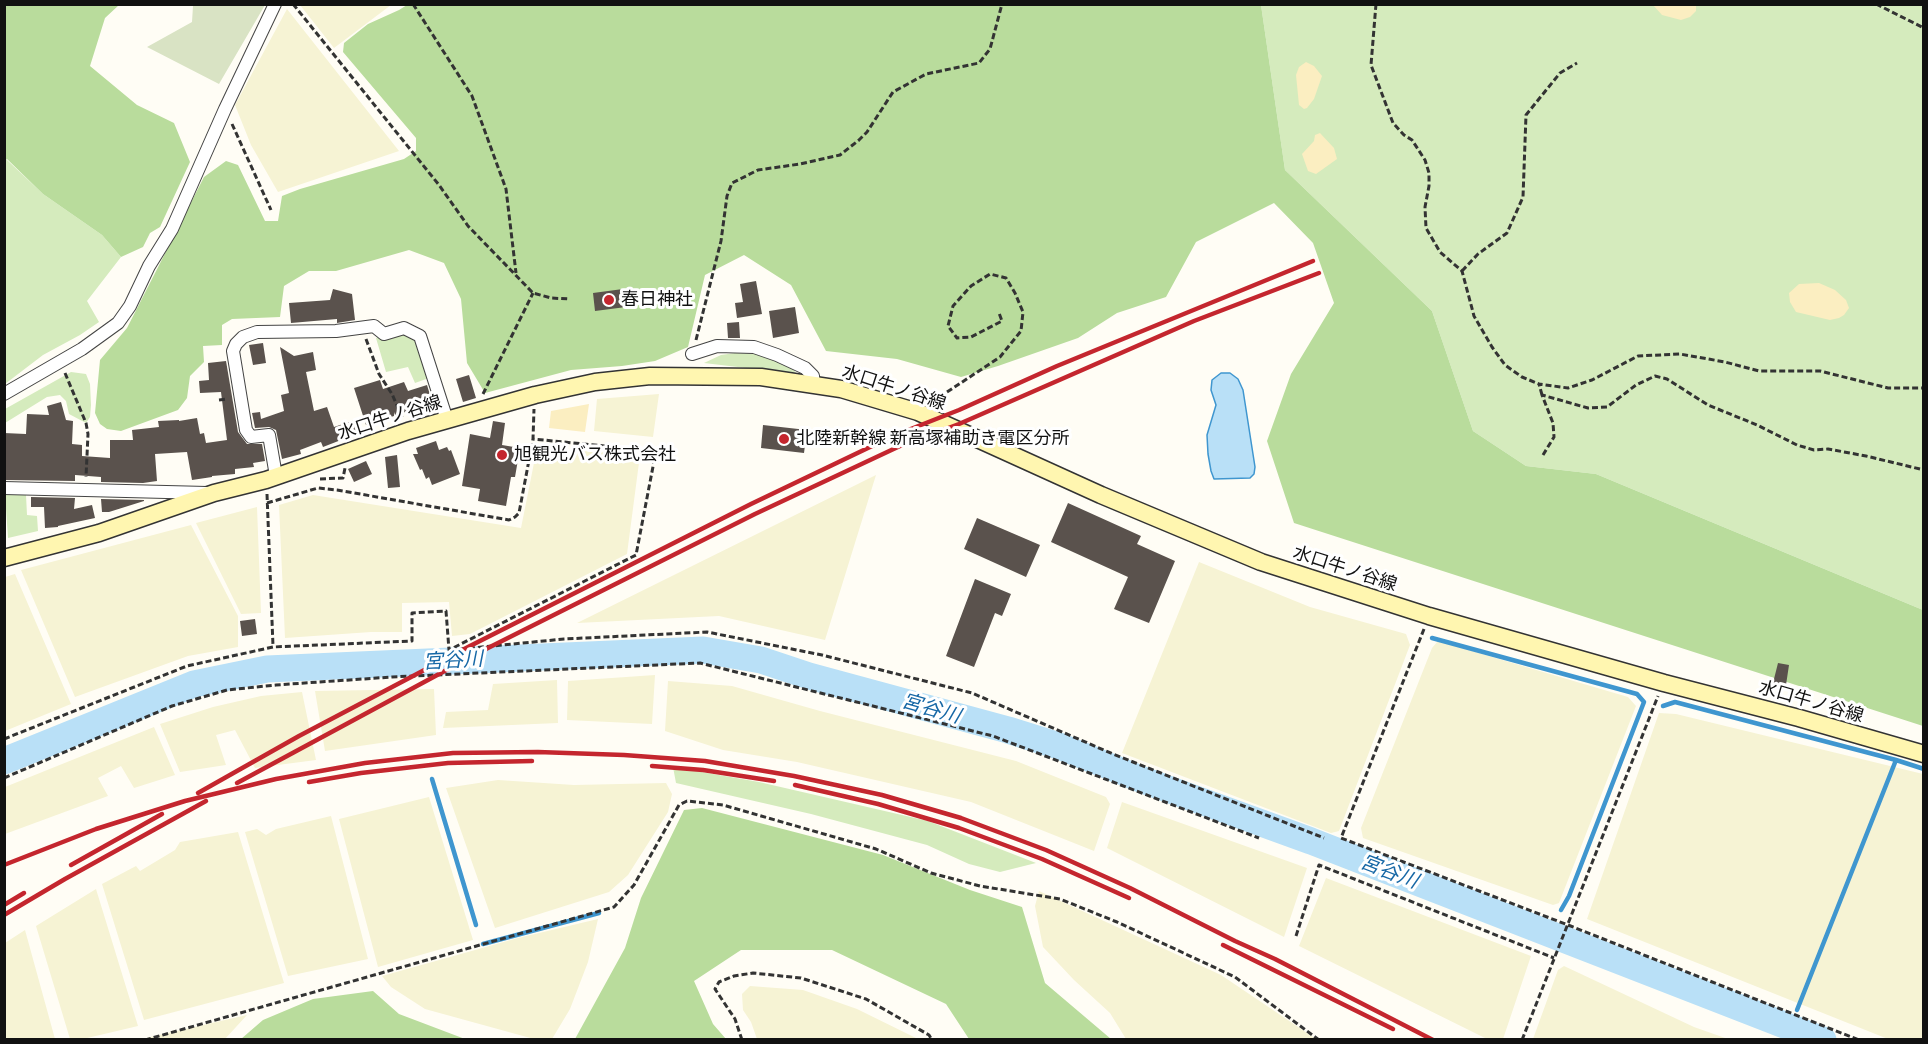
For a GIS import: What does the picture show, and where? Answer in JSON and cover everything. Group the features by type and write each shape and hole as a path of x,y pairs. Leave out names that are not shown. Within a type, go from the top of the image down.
{"main road":[{"name":"水口牛ノ谷線","path":"4,558 99,533 214,493 271,478 408,431 535,395 595,382 664,376 761,376 841,389 918,412 1101,495 1261,562 1429,616 1923,754"}],"street":[{"path":"4,394 82,349 118,323 130,306 149,266 172,229 274,4"},
{"path":"271,478 269,435 251,437 246,430 233,351 243,337 257,332 336,331 374,326 384,334 404,328 420,336 447,420"},
{"path":"692,354 717,346 754,347 777,354 805,368 813,376 814,385"},
{"path":"4,488 214,493"}],"path":[{"path":"293,4 439,185 468,226 533,292 551,298 570,299"},
{"path":"413,4 472,96 506,189 516,273"},
{"path":"692,354 721,241 727,196 732,183 758,170 800,164 840,154 867,132 893,92 926,74 979,63 990,49 1002,4"},
{"path":"1376,4 1371,65 1393,123 1412,140 1425,160 1429,186 1425,207 1426,228 1440,252 1462,271 1474,316 1492,347 1505,365 1522,377 1539,384 1568,388 1592,380 1638,357 1680,354 1759,371 1820,371 1888,387 1923,388"},
{"path":"1876,4 1923,28"},
{"path":"1462,271 1478,254 1507,233 1523,197 1526,115 1560,73 1577,63"},
{"path":"225,109 271,210"},
{"path":"918,412 1000,357 1021,331 1023,312 1016,293 1006,278 990,274 971,286 953,306 948,326 957,338 971,337 1002,321 999,313"},
{"path":"474,412 533,292"},
{"path":"362,329 379,374 392,394 408,431"},
{"path":"60,361 86,423 88,434 85,490"},
{"path":"1542,395 1588,408 1607,407 1636,385 1655,376 1667,378 1707,405 1757,425 1797,445 1814,450 1828,449 1866,456 1923,470"},
{"path":"1539,384 1553,423 1554,437 1543,455"},
{"path":"267,503 318,488 509,520 519,513 533,439 535,395"},
{"path":"449,650 636,555 656,451 533,439"},
{"path":"271,478 267,503 273,647"},
{"path":"4,740 186,666 273,647 412,641 412,613 446,611 449,650"},
{"path":"1429,616 1341,838 1858,1040"},
{"path":"449,650 564,639 707,632 822,654 972,693 1113,754 1324,838"},
{"path":"4,777 172,706 227,690 392,677 700,663 993,736 1259,838"},
{"path":"1522,1040 1664,683"},
{"path":"145,1040 614,907 634,885 679,805 687,801 723,805 876,849 931,873 980,886 1060,899 1117,922 1234,977 1319,1040"},
{"path":"1296,936 1319,865 1554,958"},
{"path":"742,1040 735,1019 715,989 719,982 734,976 753,973 801,978 866,999 920,1030 932,1040"}],"shaded area":[{"path":"300,5 391,5 334,48"},
{"path":"287,9 399,151 278,192 251,145 235,105"},
{"path":"659,394 653,437 594,431 597,399"},
{"path":"537,448 640,455 627,554 470,634 452,636 449,602 402,603 402,632 285,638 279,505 313,495 521,528"},
{"path":"876,475 825,640 719,616 577,623"},
{"path":"257,507 261,613 241,614 196,523"},
{"path":"191,525 238,616 238,647 188,656 75,697 21,570"},
{"path":"1199,562 1310,607 1406,634 1410,645 1339,831 1331,833 1122,753"},
{"path":"15,574 71,704 5,731 5,577"},
{"path":"1438,641 1628,697 1636,706 1559,903 1553,905 1363,838 1361,828 1432,648"},
{"path":"655,675 652,724 567,720 568,681"},
{"path":"557,680 558,723 443,728 446,712 488,710 493,684"},
{"path":"668,681 732,686 1016,761 1106,797 1110,804 1094,851 971,802 797,762 723,750 665,731"},
{"path":"434,689 436,735 325,751 315,691"},
{"path":"302,692 316,760 255,768 235,730 216,735 226,765 180,772 160,724 213,707 261,696"},
{"path":"1659,713 1676,714 1923,774 1923,1039 1888,1039 1587,919"},
{"path":"154,727 175,775 134,788 121,766 98,778 108,796 5,834 5,787"},
{"path":"498,780 574,785 666,783 672,794 668,812 628,875 609,892 495,928 446,788"},
{"path":"429,797 473,940 378,967 339,819"},
{"path":"1122,802 1307,868 1284,937 1107,848"},
{"path":"331,816 368,959 288,976 245,832 257,829 266,835 276,829"},
{"path":"238,832 284,983 144,1020 102,884 136,866 140,871 175,850 180,842"},
{"path":"1326,878 1531,956 1503,1039 1487,1039 1299,946"},
{"path":"96,889 138,1026 83,1039 70,1039 36,926"},
{"path":"1039,891 1221,975 1316,1039 1126,1039 1110,1013 1043,947 1035,906"},
{"path":"598,919 588,962 570,1009 552,1039 534,1039 425,1009 391,987 382,976 518,938"},
{"path":"25,930 55,1039 5,1039 5,943"},
{"path":"1564,966 1694,1027 1728,1039 1533,1039 1558,970"},
{"path":"750,986 803,990 857,1009 918,1039 757,1039 751,1022 743,1010 742,994"},
{"path":"247,1015 225,1039 139,1039 146,1038"}],"green space":[{"path":"5,4 119,5 105,18 90,66 137,105 174,123 190,162 160,227 150,233 143,247 121,257 102,235 43,194 7,159 5,160"},
{"path":"201,4 265,5 219,84 147,47 192,22 193,6"},
{"path":"407,5 1261,5 1285,170 1432,311 1473,431 1526,466 1596,474 1923,610 1923,726 1294,523 1267,441 1291,374 1334,303 1313,243 1274,203 1196,242 1166,297 1117,313 1078,338 961,377 897,359 826,351 791,285 744,255 705,275 688,347 655,361 571,370 485,393 467,363 461,299 444,263 409,250 336,271 309,271 284,286 280,317 232,319 222,325 222,345 203,346 204,362 190,376 187,398 178,410 121,431 107,429 100,424 95,413 100,360 127,328 204,177 226,161 238,165 265,221 278,221 282,196 404,159 416,151 416,138 343,52 344,43 368,24"},
{"path":"1261,5 1923,5 1923,610 1596,474 1526,466 1473,431 1432,311 1285,170"},
{"path":"6,159 43,194 102,235 121,257 87,301 99,322 43,355 5,384 4,160"},
{"path":"405,332 418,338 429,378 415,383 408,367 386,372 376,338"},
{"path":"767,354 789,365 797,374 704,363 721,355"},
{"path":"71,372 86,374 90,384 90,417 86,423 69,414 66,401 60,395 47,397 5,423 5,409"},
{"path":"5,494 26,495 27,515 37,516 38,531 8,538"},
{"path":"673,767 759,782 928,821 1036,863 1000,872 969,864 927,845 811,814 676,783"},
{"path":"702,808 883,855 970,890 1022,907 1045,983 1111,1039 969,1039 946,1004 832,950 741,950 694,981 713,1024 726,1039 575,1039 625,948 641,898 684,810"},
{"path":"373,991 399,1014 465,1039 241,1039 263,1020 313,999"}],"sand":[{"path":"1653,5 1696,5 1696,11 1690,17 1681,20 1662,15"},
{"path":"1306,62 1314,66 1322,76 1314,99 1304,109 1299,105 1296,75 1299,67"},
{"path":"1320,133 1334,148 1337,159 1316,174 1308,171 1302,154 1314,141 1315,135"},
{"path":"1819,283 1835,290 1846,300 1849,308 1844,315 1830,320 1796,312 1790,302 1789,293 1799,284"},
{"path":"589,404 585,432 549,428 551,411"}],"water":[{"path":"1221,373 1230,373 1238,379 1243,390 1255,467 1254,474 1250,478 1214,479 1211,471 1207,435 1216,405 1211,390 1212,380"}],"building":[{"path":"756,281 762,314 737,318 735,303 743,302 740,284"},
{"path":"333,289 352,294 355,320 337,323 337,319 291,323 289,303 330,300"},
{"name":"春日神社","path":"623,289 626,307 595,311 593,293"},
{"path":"795,307 799,333 773,338 769,311"},
{"path":"739,322 740,338 728,338 727,323"},
{"path":"263,343 266,363 253,365 249,345"},
{"path":"280,347 294,356 313,352 316,370 306,372 314,411 327,407 334,427 355,420 359,432 340,437 341,440 323,447 321,442 300,450 301,454 282,459 276,430 269,427 255,428 252,413 260,412 261,419 284,411 281,395 289,393"},
{"path":"226,361 238,432 247,444 262,444 265,461 253,463 254,467 235,469 235,474 192,480 187,452 155,454 157,481 101,482 101,477 75,475 75,481 4,480 4,433 26,434 27,414 49,415 47,406 61,402 66,420 73,421 72,444 82,445 82,456 110,458 110,440 133,440 132,430 159,427 158,421 197,418 200,434 204,433 206,443 227,440 221,392 200,393 199,381 209,380 208,363"},
{"path":"469,375 476,398 463,402 456,379"},
{"path":"380,380 383,389 404,382 408,391 427,385 434,408 413,414 412,410 395,415 394,412 394,416 366,425 354,388"},
{"path":"493,421 505,423 502,445 520,448 515,477 511,477 506,506 478,501 480,489 462,486 470,434 490,438"},
{"name":"北陸新幹線 新高塚補助き電区分所","path":"763,425 807,430 804,453 761,448"},
{"path":"436,441 439,450 447,447 449,451 451,450 460,474 432,485 429,477 426,479 422,469 420,470 413,454 418,454 416,448"},
{"path":"397,455 400,487 388,488 385,457"},
{"path":"366,461 372,474 354,482 348,469"},
{"path":"31,497 75,498 74,509 92,505 95,518 45,528 44,507 31,507"},
{"path":"101,499 144,500 144,501 102,512"},
{"path":"1068,503 1141,536 1137,544 1175,561 1149,623 1114,609 1128,577 1051,542"},
{"path":"977,518 1040,545 1026,577 964,549"},
{"path":"975,579 1011,594 1002,616 995,613 974,667 946,656"},
{"path":"255,619 257,634 242,636 240,621"},
{"path":"1778,663 1789,665 1786,685 1773,683"}],"waterway":[{"path":"1432,638 1637,694 1644,702 1569,896 1561,910"},
{"name":"宮谷川","path":"4,761 194,684 267,669 703,650 761,660 809,676 1059,746 1143,780 1311,841 1823,1040"},
{"path":"1663,706 1675,702 1924,769"},
{"path":"1797,1010 1896,760"},
{"path":"432,779 476,925"},
{"path":"483,944 599,913"}],"railway":[{"path":"198,793 299,736 470,646 751,504 893,436 1313,261"},
{"path":"237,783 478,653 755,514 900,446 959,424 1194,321 1319,273"},
{"path":"4,865 96,829 185,801 276,779 365,763 453,753 538,752 705,761 794,776 882,795 961,818 1046,850 1275,959 1433,1040"},
{"path":"309,782 361,773 448,763 532,761"},
{"path":"652,766 703,770 774,781"},
{"path":"795,785 878,804 959,828 1042,859 1129,898"},
{"path":"4,915 206,801"},
{"path":"71,865 162,814"},
{"path":"4,905 24,893"},
{"path":"1223,945 1393,1029"}],"place":[{"name":"春日神社","path":"609,300"},
{"name":"北陸新幹線 新高塚補助き電区分所","path":"784,439"},
{"name":"旭観光バス株式会社","path":"502,455"}]}
